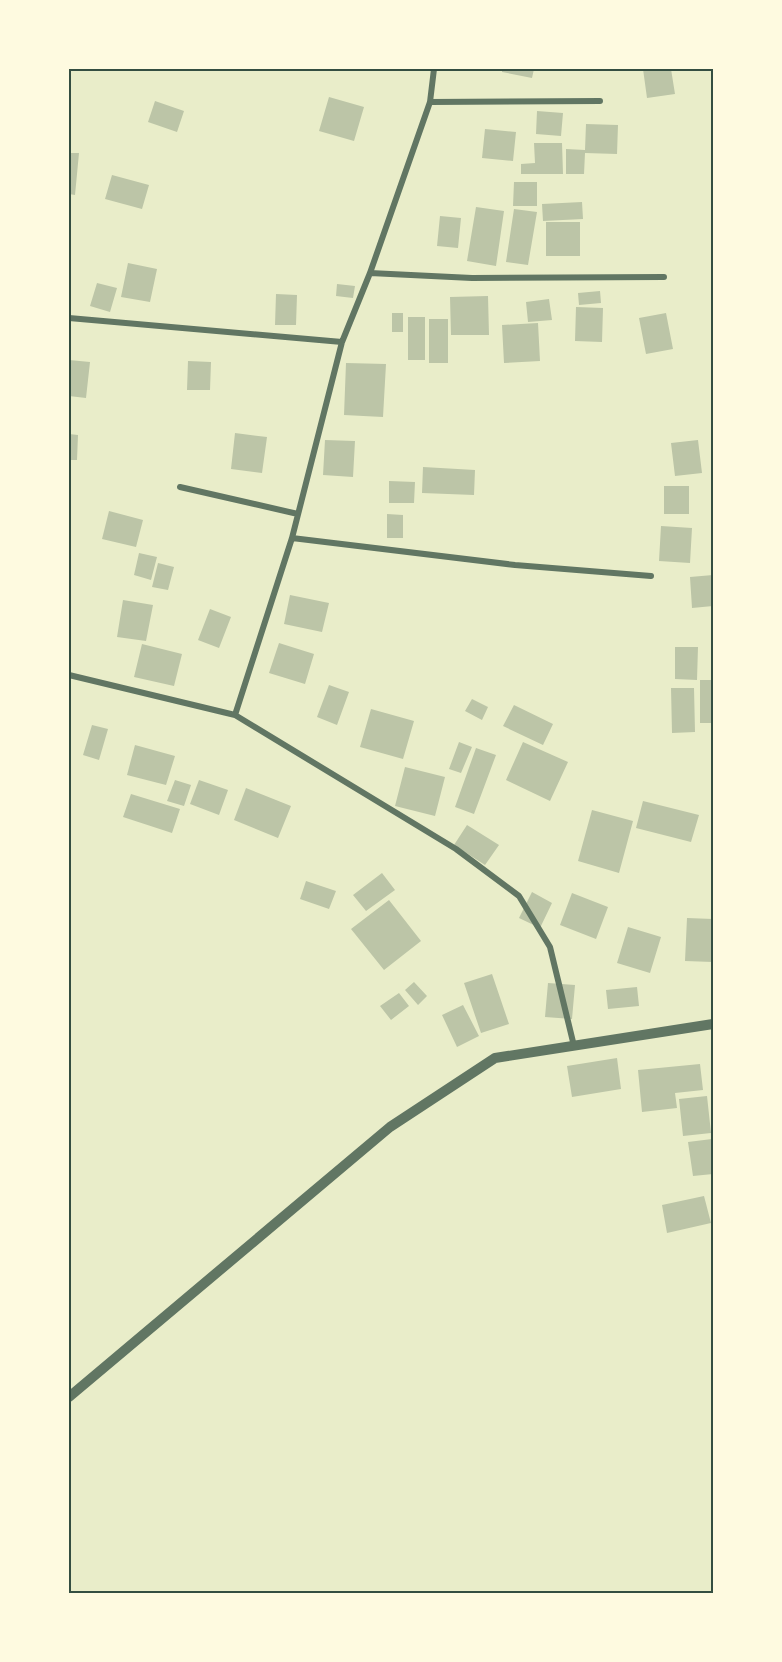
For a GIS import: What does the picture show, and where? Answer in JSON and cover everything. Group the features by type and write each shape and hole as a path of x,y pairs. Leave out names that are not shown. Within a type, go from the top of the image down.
{"street":[{"path":"235,715 292,538 342,342 370,273 430,102 434,69"},
{"path":"430,102 600,101"},
{"path":"370,273 472,278 664,277"},
{"path":"69,318 342,342"},
{"path":"180,487 298,514"},
{"path":"292,538 515,565 651,576"},
{"path":"69,675 235,715 456,849 519,896 550,947 574,1046"},
{"path":"69,1396 390,1127 495,1058 713,1024"}],"building":[{"path":"502,69 534,69 532,78 502,72"},
{"path":"643,69 671,69 675,94 647,98"},
{"path":"329,97 364,107 354,141 319,131"},
{"path":"155,101 184,111 177,132 148,122"},
{"path":"537,111 563,113 561,136 536,134"},
{"path":"586,124 618,125 617,154 585,153 584,174 566,174 566,149 585,150"},
{"path":"485,129 516,132 513,161 482,158"},
{"path":"534,143 562,143 563,174 521,174 521,164 535,163"},
{"path":"69,153 79,153 75,195 69,194"},
{"path":"112,175 149,185 142,209 105,199"},
{"path":"514,182 537,182 537,206 513,206"},
{"path":"582,202 583,219 543,221 542,204"},
{"path":"476,207 504,211 496,266 467,261"},
{"path":"514,209 537,212 528,265 506,262"},
{"path":"440,216 461,218 458,248 437,246"},
{"path":"546,222 580,222 580,256 546,256"},
{"path":"128,263 157,269 150,302 121,297"},
{"path":"97,283 117,288 110,312 90,306"},
{"path":"337,284 355,286 353,298 336,296"},
{"path":"600,291 601,303 579,305 578,293"},
{"path":"276,294 297,295 296,325 275,325"},
{"path":"488,296 489,335 451,335 450,297"},
{"path":"549,299 552,320 528,322 526,302"},
{"path":"576,307 603,308 602,342 575,341"},
{"path":"392,313 403,313 403,332 392,332"},
{"path":"666,313 673,349 646,354 639,318"},
{"path":"408,317 425,317 425,360 408,360"},
{"path":"429,319 448,319 448,363 429,363"},
{"path":"538,323 540,361 504,363 502,325"},
{"path":"69,360 90,362 86,398 69,396"},
{"path":"188,361 211,362 210,390 187,390"},
{"path":"346,363 386,364 383,417 344,415"},
{"path":"235,433 267,437 262,473 231,469"},
{"path":"69,434 78,435 77,460 69,460"},
{"path":"325,440 355,441 353,477 323,475"},
{"path":"698,440 702,473 675,476 671,443"},
{"path":"423,467 475,470 474,495 422,493"},
{"path":"389,481 415,482 414,503 389,503"},
{"path":"664,486 689,486 689,514 664,514"},
{"path":"109,511 143,520 136,547 102,539"},
{"path":"387,514 403,515 403,538 387,538"},
{"path":"661,526 692,528 690,563 659,561"},
{"path":"139,553 157,557 151,580 134,575"},
{"path":"158,563 174,567 168,590 152,587"},
{"path":"713,575 713,606 692,608 690,577"},
{"path":"290,595 329,603 322,632 284,624"},
{"path":"123,600 153,605 146,641 117,637"},
{"path":"210,609 231,617 219,648 198,640"},
{"path":"279,643 314,654 305,684 269,673"},
{"path":"142,644 182,654 174,686 134,677"},
{"path":"675,647 698,647 697,680 675,679"},
{"path":"700,680 713,680 713,723 700,723"},
{"path":"329,685 349,692 337,725 317,717"},
{"path":"671,688 694,688 695,732 672,733"},
{"path":"472,699 488,707 482,720 465,711"},
{"path":"514,705 553,724 543,745 503,726"},
{"path":"371,709 414,721 403,759 360,747"},
{"path":"92,725 108,729 99,760 83,755"},
{"path":"459,742 472,747 461,773 449,769"},
{"path":"523,742 568,762 550,801 506,780"},
{"path":"135,745 175,756 166,785 127,775"},
{"path":"476,748 496,755 474,814 455,807"},
{"path":"405,767 445,777 435,816 395,806"},
{"path":"175,780 191,785 184,806 167,801"},
{"path":"199,780 228,790 219,815 190,804"},
{"path":"246,788 291,806 278,838 234,820"},
{"path":"131,794 180,809 172,833 123,817"},
{"path":"643,801 699,815 691,842 636,828"},
{"path":"592,810 633,821 619,873 578,861"},
{"path":"467,825 499,845 485,865 454,845"},
{"path":"382,873 395,890 366,911 353,895"},
{"path":"306,881 336,891 329,909 300,899"},
{"path":"532,892 552,903 540,928 519,918"},
{"path":"572,893 608,907 596,939 560,925"},
{"path":"389,900 421,941 384,970 351,929"},
{"path":"687,918 713,919 713,962 685,961"},
{"path":"628,927 661,937 650,973 617,963"},
{"path":"492,974 509,1024 481,1033 464,983"},
{"path":"414,982 427,996 418,1005 405,990"},
{"path":"548,983 575,985 572,1019 545,1017"},
{"path":"637,987 639,1006 608,1009 606,990"},
{"path":"399,993 409,1006 391,1020 380,1006"},
{"path":"463,1005 479,1036 457,1047 442,1015"},
{"path":"617,1058 621,1089 572,1097 567,1066"},
{"path":"700,1064 703,1090 675,1093 677,1108 642,1112 638,1070"},
{"path":"707,1096 711,1133 683,1136 679,1099"},
{"path":"712,1139 713,1174 693,1176 688,1142"},
{"path":"704,1196 711,1223 667,1233 662,1205"}]}
